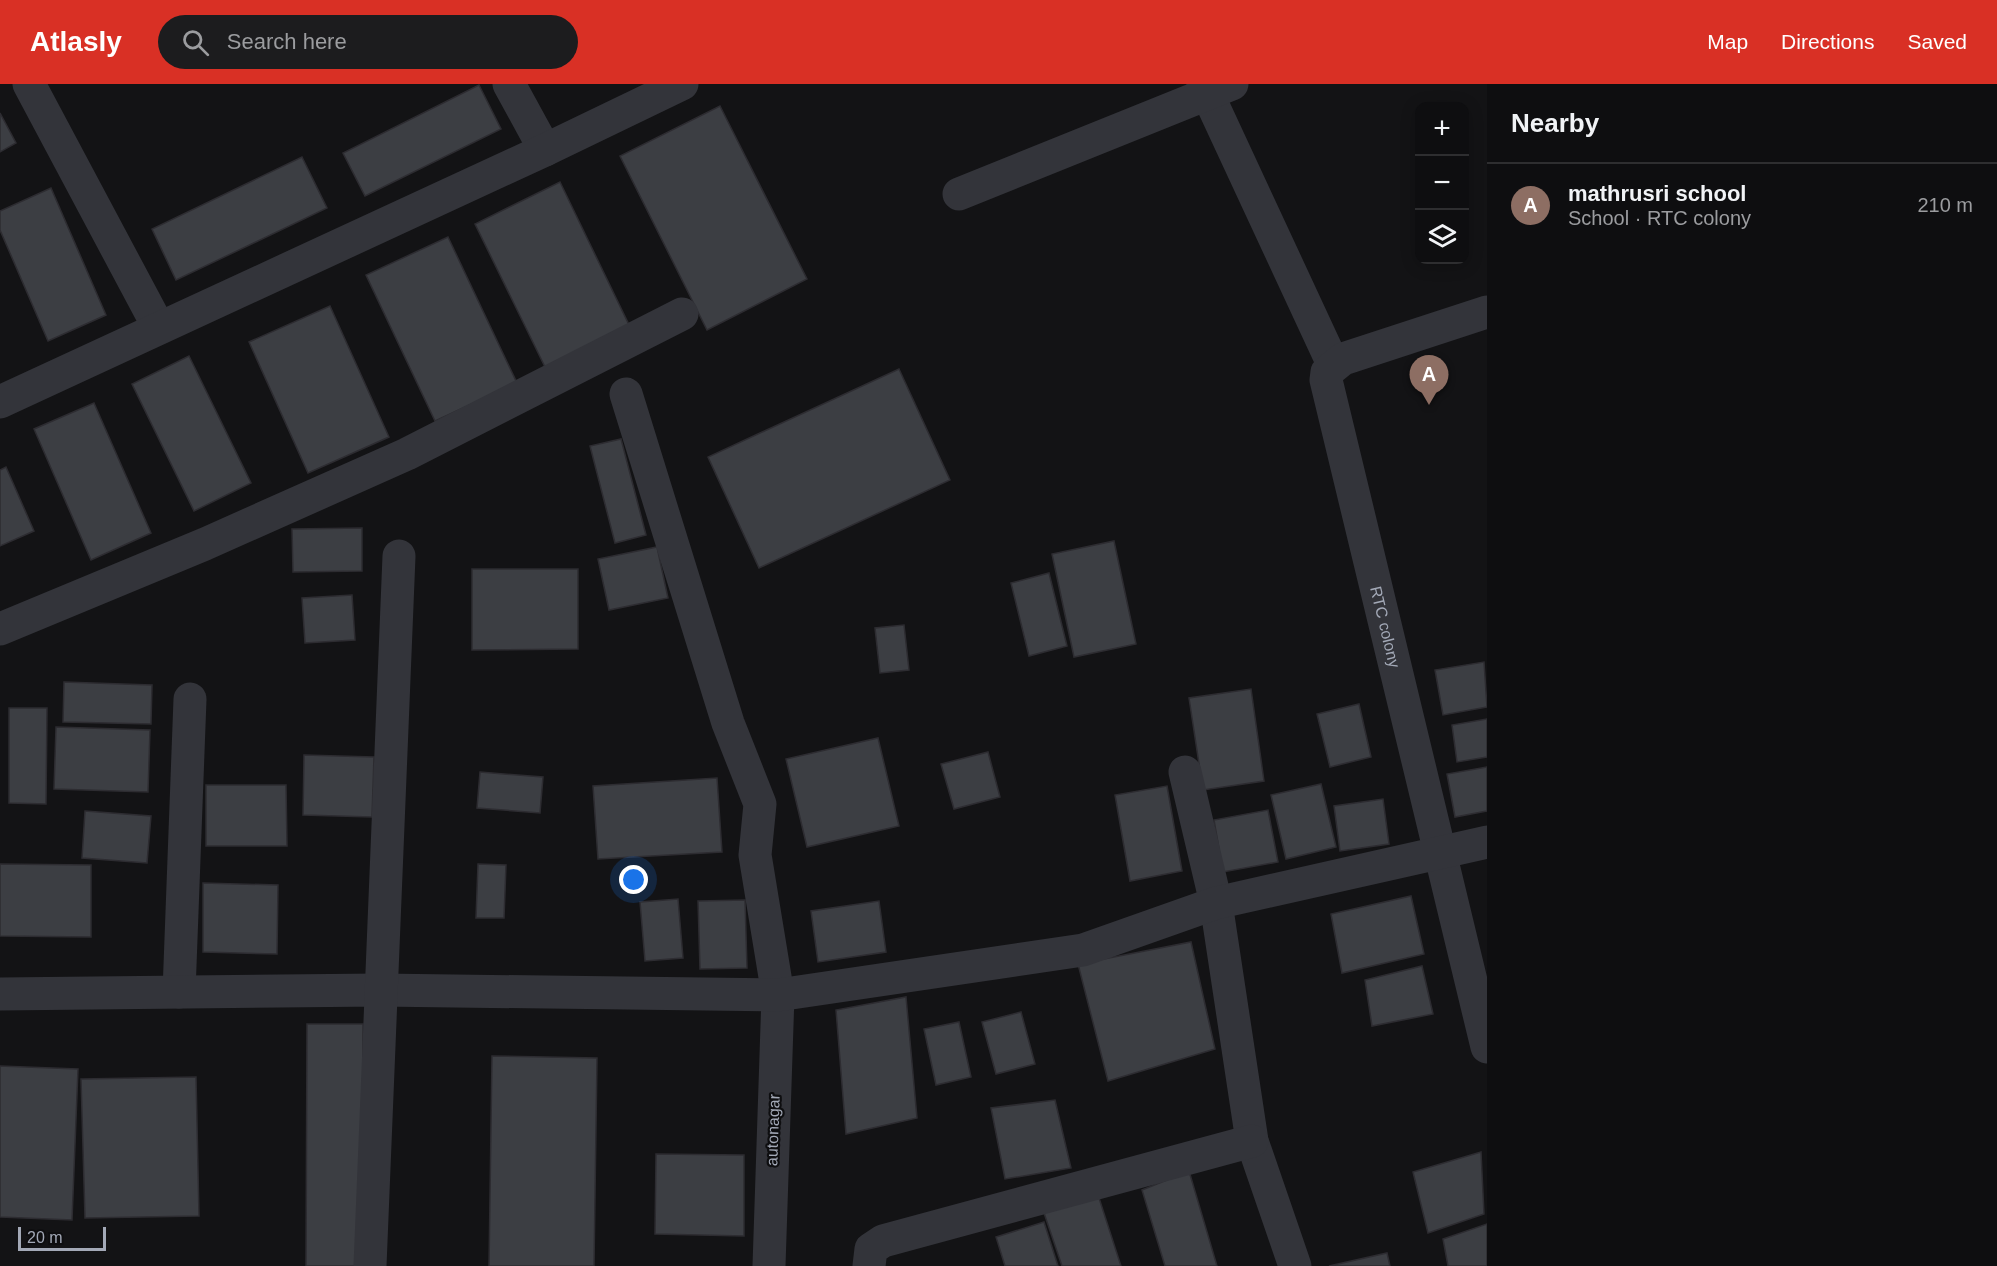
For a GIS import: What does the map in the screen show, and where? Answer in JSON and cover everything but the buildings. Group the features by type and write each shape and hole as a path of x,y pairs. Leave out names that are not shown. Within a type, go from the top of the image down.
{"street":[{"path":"29,84 159,328"},
{"path":"509,84 545,150"},
{"path":"0,402 545,150 682,84"},
{"path":"959,194 1214,88 1333,364 1487,312"},
{"path":"0,629 205,543 407,454 682,314"},
{"name":"RTC colony","path":"1333,364 1327,372 1326,380 1487,1047"},
{"name":"autonagar","path":"626,394 728,723 760,804 755,855 778,995 769,1266"},
{"path":"370,1266 399,556"},
{"path":"179,992 190,699"},
{"path":"1185,771 1216,903 1251,1141 1295,1266"},
{"path":"0,994 380,990 778,995 1083,950 1216,903 1438,851 1487,842"},
{"path":"869,1266 871,1249 883,1241 1251,1141"}],"place":[{"name":"mathrusri school","path":"1429,405"}]}
